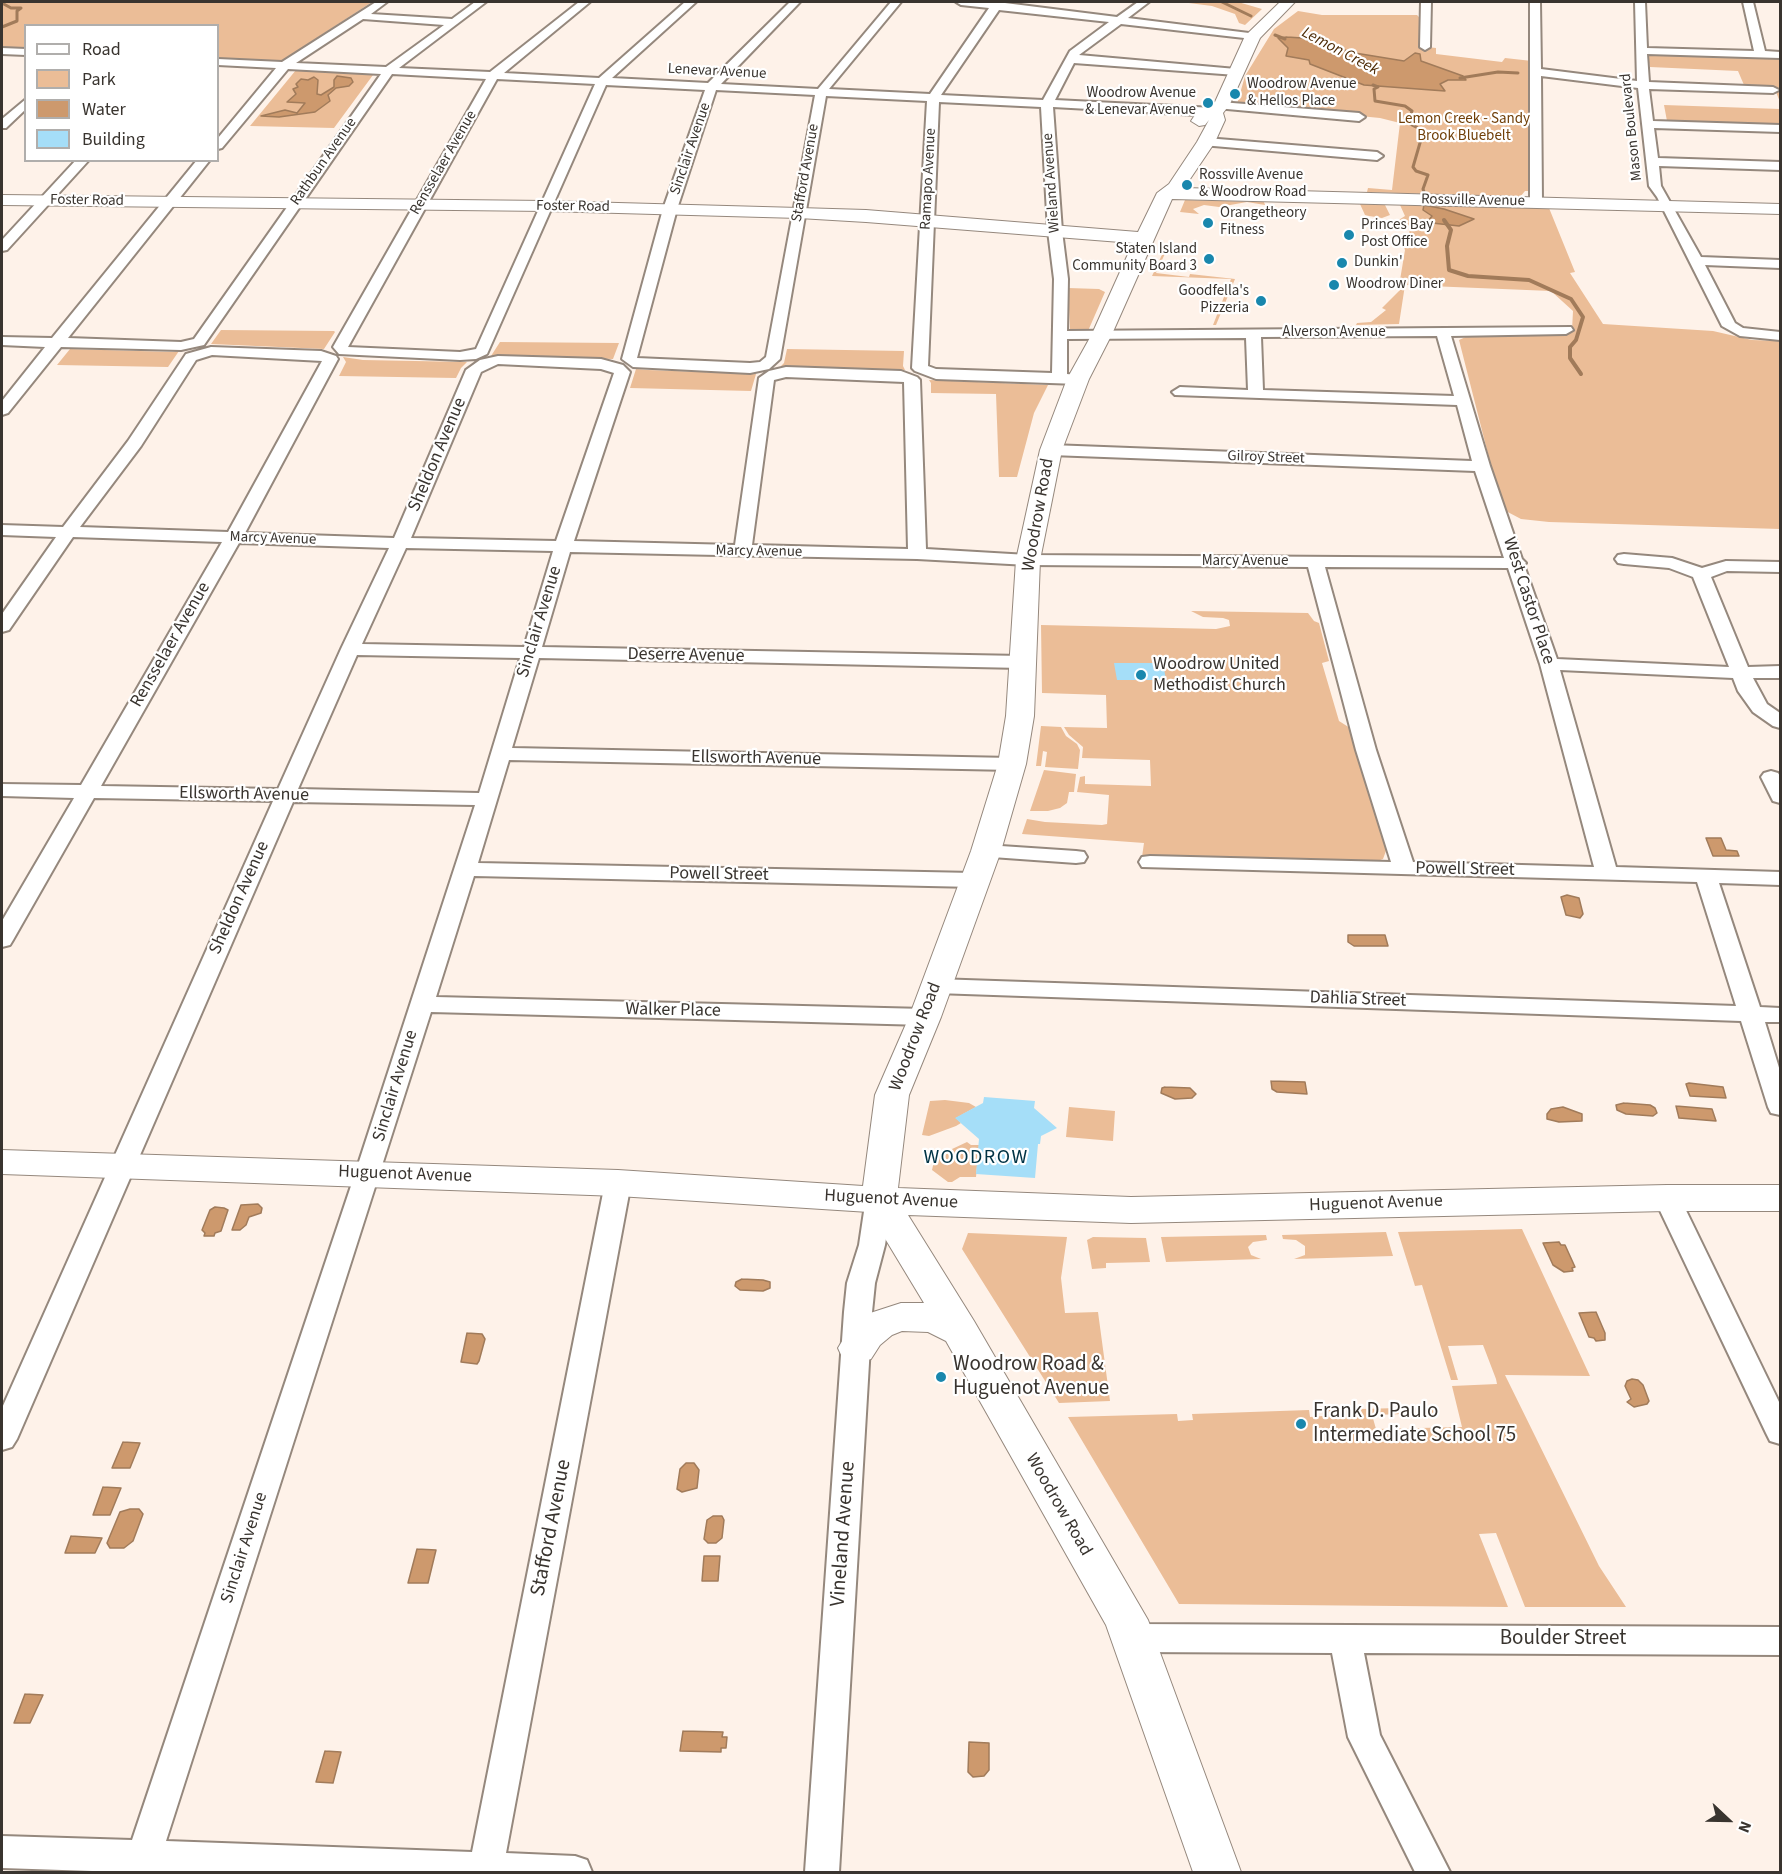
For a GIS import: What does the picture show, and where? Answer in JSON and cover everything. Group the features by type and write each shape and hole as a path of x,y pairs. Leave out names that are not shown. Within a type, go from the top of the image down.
{"street":[{"path":"219,144 285,65 382,2"},
{"name":"Rathbun Avenue","path":"2,626 68,532 135,443 201,340 294,203 389,70 481,2"},
{"name":"Rensselaer Avenue","path":"480,359 345,351 340,346 494,75 585,2"},
{"name":"Sheldon Avenue","path":"2,1438 350,649 401,543 482,351 602,81 691,2"},
{"name":"Sinclair Avenue","path":"141,1865 368,1174 487,799 563,547 624,364 629,358 670,209 712,86 795,2"},
{"name":"Stafford Avenue","path":"743,552 767,378 773,359 821,92 896,2"},
{"path":"961,2 1253,36"},
{"path":"1047,104 1070,60 1079,48 1144,2"},
{"name":"Woodrow Road","path":"1217,1872 1176,1764 1134,1638 960,1331 879,1198 892,1095 925,1017 986,851 1012,764 1020,716 1028,560 1051,450 1069,379 1102,334 1166,193 1160,188 1195,139 1203,116 1218,109 1253,36 1288,2"},
{"path":"1425,47 1426,2"},
{"path":"1535,2 1536,202"},
{"name":"Mason Boulevard","path":"1640,2 1643,85 1654,186 1729,326 1740,332 1780,336"},
{"path":"1748,2 1760,54"},
{"name":"Ramapo Avenue","path":"917,554 914,382 920,368 933,98 965,48 997,5"},
{"path":"361,16 452,22"},
{"path":"2,51 24,52"},
{"path":"1642,51 1780,56"},
{"path":"1070,60 1236,72"},
{"name":"Lenevar Avenue","path":"219,62 1047,104 1218,109 1359,117"},
{"path":"1536,72 1643,85 1773,90"},
{"path":"2,125 24,104"},
{"name":"Wieland Avenue","path":"1047,104 1055,231 1061,279 1061,335 1069,379"},
{"path":"1647,124 1780,128"},
{"path":"1195,139 1377,156"},
{"path":"2,247 81,162"},
{"path":"2,410 202,162"},
{"path":"1651,162 1780,166"},
{"name":"Rossville Avenue","path":"1166,193 1780,209"},
{"name":"Foster Road","path":"2,200 546,206 799,213 926,220 1144,238"},
{"path":"1694,261 1780,264"},
{"name":"Alverson Avenue","path":"1061,335 1566,330"},
{"name":"West Castor Place","path":"1443,332 1482,466 1517,563 1549,664 1607,873"},
{"path":"1253,333 1256,395"},
{"path":"2,341 197,349"},
{"name":"Rensselaer Avenue","path":"2,940 332,361 321,355 197,349"},
{"path":"480,359 601,364 643,363 794,372 1069,379"},
{"path":"1180,392 1464,401"},
{"name":"Gilroy Street","path":"1051,450 1482,466"},
{"name":"Marcy Avenue","path":"2,530 743,552 917,554 1028,560 1517,563"},
{"path":"1624,559 1672,563 1701,574 1726,566 1780,567"},
{"path":"1315,562 1366,750 1404,868"},
{"path":"1701,574 1748,692 1760,708 1780,722"},
{"name":"Deserre Avenue","path":"350,649 1022,662"},
{"path":"1549,664 1739,673 1780,672"},
{"name":"Ellsworth Avenue","path":"500,754 1012,764"},
{"path":"1771,777 1780,797"},
{"name":"Ellsworth Avenue","path":"2,790 487,799"},
{"path":"986,851 1076,857"},
{"name":"Powell Street","path":"1150,862 1780,878"},
{"name":"Powell Street","path":"464,869 974,880"},
{"path":"1706,876 1780,1107"},
{"name":"Dahlia Street","path":"936,986 1780,1015"},
{"name":"Walker Place","path":"421,1004 925,1017"},
{"name":"Huguenot Avenue","path":"2,1162 618,1183 929,1203 1143,1210 1667,1198 1780,1198"},
{"name":"Stafford Avenue","path":"485,1871 618,1183"},
{"name":"Vineland Avenue","path":"822,1872 861,1283 872,1245 879,1198"},
{"path":"1667,1198 1773,1403 1780,1433"},
{"path":"856,1348 878,1325 901,1317 934,1318 960,1331"},
{"name":"Boulder Street","path":"1134,1638 1780,1641"},
{"path":"1345,1639 1364,1737 1433,1872"},
{"path":"2,1852 141,1865 575,1872"}],"green space":[{"path":"2,2 372,2 283,60 276,62 219,59 219,24 24,24 24,49 2,48"},
{"path":"1181,2 1238,2 1262,9 1245,25 1239,23 1235,14 1212,6"},
{"name":"Lemon Creek - Sandy Brook Bluebelt","path":"1298,11 1322,15 1417,15 1420,18 1421,40 1418,46 1436,48 1436,54 1502,62 1505,58 1532,61 1529,73 1528,191 1520,197 1367,192 1368,188 1392,190 1400,123 1380,118 1237,104 1245,76 1274,29"},
{"path":"1647,53 1780,58 1780,102 1774,87 1744,85 1738,71 1650,67"},
{"path":"296,70 373,75 334,128 250,126"},
{"path":"1664,105 1780,109 1780,126 1667,121"},
{"path":"1185,200 1264,202 1265,205 1247,202 1219,207 1204,205 1193,209 1199,214 1180,212"},
{"path":"1360,204 1385,205 1390,215 1382,218 1365,215"},
{"path":"1400,205 1549,208 1575,272 1570,273 1603,324 1713,331 1752,340 1780,341 1780,529 1549,522 1521,519 1502,509 1459,340 1470,335 1569,334 1572,330 1573,311 1551,291 1405,285 1399,324 1356,325 1371,322 1386,310 1382,308 1403,287 1399,286 1405,250 1400,237 1408,237 1410,229 1408,224 1397,221 1405,216"},
{"path":"1167,244 1172,244 1169,245 1156,273 1235,279 1216,325 1213,325 1231,279 1152,276"},
{"path":"1068,288 1099,289 1105,292 1088,331 1070,331"},
{"path":"221,330 335,332 324,349 211,344"},
{"path":"500,342 619,343 613,359 491,356"},
{"path":"70,349 179,351 168,367 57,365"},
{"path":"787,349 904,351 905,370 781,366 784,363"},
{"path":"343,357 363,360 467,362 456,378 339,376 346,362"},
{"path":"636,369 756,374 751,391 630,388"},
{"path":"929,380 1048,385 1034,413 1017,477 999,477 996,394 931,393"},
{"path":"1191,611 1308,613 1314,621 1319,623 1329,661 1322,663 1339,721 1350,728 1387,848 1383,859 1369,864 1142,857 1144,843 1022,834 1027,819 1045,822 1107,824 1109,795 1077,792 1080,777 1085,776 1085,784 1151,786 1150,760 1082,758 1083,747 1069,735 1064,727 1107,728 1106,695 1042,693 1041,625 1216,629 1230,626 1229,620 1203,617"},
{"path":"1041,726 1061,727 1066,736 1077,744 1080,750 1078,769 1045,767 1047,752 1043,751 1041,766 1036,766"},
{"path":"1044,770 1076,774 1074,792 1069,792 1067,803 1060,808 1030,811"},
{"path":"930,1101 969,1103 976,1107 956,1118 961,1123 956,1126 929,1136 922,1135"},
{"path":"1069,1107 1115,1111 1113,1141 1066,1137"},
{"path":"967,1142 971,1145 979,1145 976,1177 960,1177 948,1182 932,1170 935,1157"},
{"path":"1522,1229 1590,1376 1505,1375 1599,1566 1626,1607 1525,1607 1496,1533 1479,1534 1508,1607 1179,1604 1068,1417 1177,1414 1178,1421 1193,1420 1192,1414 1309,1410 1310,1417 1323,1416 1322,1410 1437,1407 1439,1413 1372,1415 1376,1429 1462,1427 1452,1386 1497,1384 1496,1379 1483,1345 1448,1346 1458,1380 1451,1380 1422,1285 1415,1286 1398,1232"},
{"path":"1386,1232 1393,1256 1294,1259 1305,1255 1305,1246 1296,1240 1283,1239 1282,1235"},
{"path":"968,1233 1067,1237 1061,1278 1065,1313 1098,1312 1110,1401 1059,1403 962,1249"},
{"path":"1266,1235 1267,1240 1253,1242 1248,1247 1251,1255 1261,1259 1166,1262 1161,1237"},
{"path":"1093,1237 1146,1238 1150,1262 1106,1263 1106,1268 1092,1269 1087,1240"}],"water":[{"path":"1278,38 1302,38 1355,53 1404,61 1415,53 1420,54 1421,61 1463,76 1466,80 1448,80 1440,84 1445,91 1364,85 1310,64 1309,60 1286,56 1288,48"},
{"path":"337,76 351,78 353,82 349,86 336,88 328,95 330,101 315,112 279,117 261,116 285,110 297,113 305,103 287,102 296,94 293,89 298,87 296,84 301,79 308,80 314,77 318,80 317,94 321,95 334,87 334,80"},
{"path":"1424,205 1474,219 1459,226 1432,223 1428,221 1432,216 1423,210"},
{"path":"1706,838 1721,838 1726,850 1737,851 1739,856 1713,856"},
{"path":"1567,895 1579,898 1583,914 1580,918 1566,915 1561,897"},
{"path":"1348,935 1385,935 1388,946 1354,946 1348,942"},
{"path":"1271,1081 1305,1082 1307,1094 1277,1092 1272,1089"},
{"path":"1686,1084 1723,1087 1726,1098 1690,1096"},
{"path":"1162,1088 1190,1088 1196,1094 1192,1098 1175,1099 1161,1093"},
{"path":"1624,1103 1650,1105 1657,1113 1653,1116 1626,1114 1617,1110 1616,1105"},
{"path":"1676,1106 1712,1109 1716,1121 1679,1118"},
{"path":"1563,1107 1582,1114 1582,1121 1559,1122 1547,1119 1547,1114 1551,1109"},
{"path":"258,1204 262,1208 261,1213 249,1217 246,1225 240,1230 232,1230 241,1205"},
{"path":"215,1207 228,1210 221,1231 215,1233 214,1236 204,1236 205,1233 202,1230 210,1210"},
{"path":"1559,1242 1565,1245 1575,1267 1572,1268 1573,1271 1564,1272 1553,1265 1543,1243"},
{"path":"742,1279 770,1282 770,1288 763,1291 740,1290 735,1286 736,1282"},
{"path":"1596,1312 1605,1333 1605,1340 1596,1341 1589,1337 1579,1313"},
{"path":"467,1333 482,1334 485,1339 477,1364 461,1362"},
{"path":"1638,1380 1643,1385 1649,1401 1647,1404 1634,1407 1627,1402 1631,1399 1625,1386 1627,1381"},
{"path":"123,1442 140,1443 130,1468 112,1468"},
{"path":"686,1463 694,1463 699,1470 697,1488 682,1492 677,1489 680,1469"},
{"path":"103,1487 121,1488 110,1515 93,1515"},
{"path":"139,1509 143,1514 133,1541 124,1548 110,1548 107,1543 120,1512"},
{"path":"713,1516 722,1516 724,1520 722,1538 716,1543 708,1543 704,1539 707,1520"},
{"path":"71,1536 102,1538 95,1553 65,1553"},
{"path":"417,1549 436,1550 428,1583 408,1583"},
{"path":"704,1556 720,1556 718,1581 702,1581"},
{"path":"25,1694 43,1695 30,1723 14,1723"},
{"path":"683,1731 723,1732 722,1737 727,1737 726,1748 721,1748 721,1752 680,1751"},
{"path":"969,1742 989,1743 989,1770 984,1776 973,1777 968,1772"},
{"path":"325,1751 341,1752 333,1783 316,1782"}],"building":[{"name":"Woodrow United Methodist Church","path":"1114,663 1163,663 1166,680 1117,680"},
{"path":"984,1097 1035,1101 1034,1108 1057,1128 1041,1136 1040,1144 1038,1144 1035,1178 976,1174 979,1139 955,1118 983,1103"}],"waterway":[{"name":"Lemon Creek","path":"1222,2 1251,16"},
{"path":"2,3 11,8 21,8 17,11 17,21 2,27"},
{"name":"Lemon Creek","path":"1275,35 1285,39"},
{"path":"1460,78 1498,72 1518,73"},
{"name":"Lemon Creek","path":"1373,85 1378,87 1374,89 1375,101 1405,106 1412,111 1408,123 1418,128 1422,136 1413,167 1416,171 1428,175 1423,189 1425,195"},
{"name":"Lemon Creek","path":"1444,220 1451,230 1447,246 1449,270 1468,276 1529,280 1571,299 1583,317 1576,340 1570,347 1570,358 1581,374"}],"place":[{"name":"Woodrow Avenue & Hellos Place","path":"1235,94"},
{"name":"Woodrow Avenue & Lenevar Avenue","path":"1208,103"},
{"name":"Rossville Avenue & Woodrow Road","path":"1187,185"},
{"name":"Orangetheory Fitness","path":"1208,223"},
{"name":"Princes Bay Post Office","path":"1349,235"},
{"name":"Staten Island Community Board 3","path":"1209,259"},
{"name":"Dunkin'","path":"1342,263"},
{"name":"Woodrow Diner","path":"1334,285"},
{"name":"Goodfella's Pizzeria","path":"1261,301"},
{"name":"Woodrow United Methodist Church","path":"1141,675"},
{"name":"Woodrow Road & Huguenot Avenue","path":"941,1377"},
{"name":"Frank D. Paulo Intermediate School 75","path":"1301,1424"}],"district":[{"name":"WOODROW","path":"976,1159"}]}
